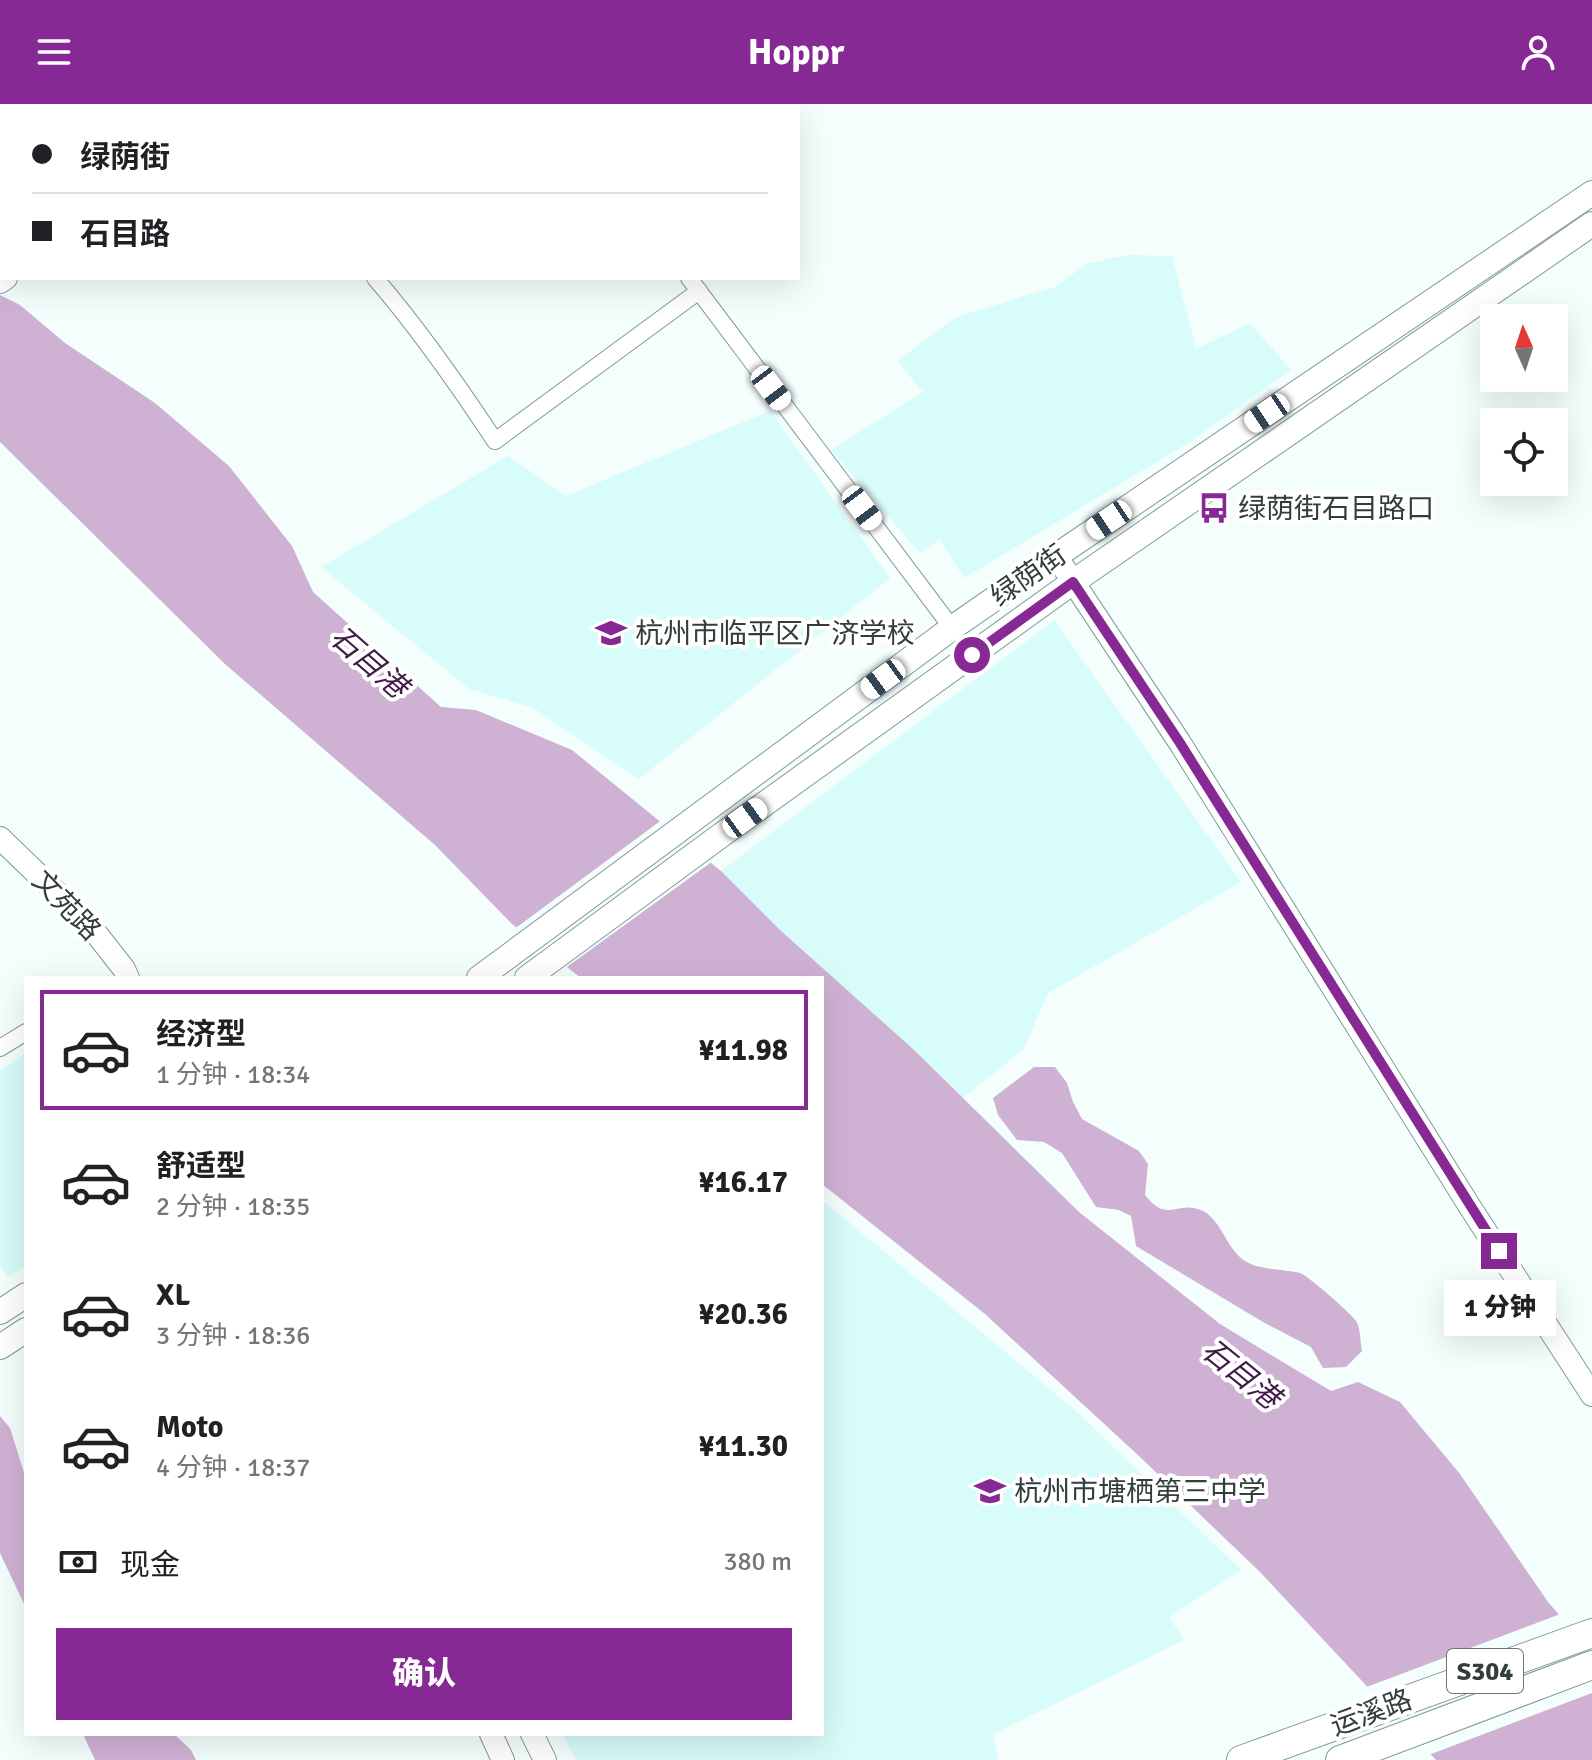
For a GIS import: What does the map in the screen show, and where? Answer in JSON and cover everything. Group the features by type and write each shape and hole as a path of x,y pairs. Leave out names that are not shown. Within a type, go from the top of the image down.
{"highway":[{"name":"运溪路","path":"1241,1760 1592,1633"},
{"name":"运溪路","path":"1340,1760 1592,1665"}],"main road":[{"name":"绿荫街","path":"482,976 952,628 1592,193"},
{"name":"绿荫街","path":"533,974 1073,582 1592,224"},
{"path":"0,1347 24,1331"}],"street":[{"path":"377,280 468,399 495,441 694,285 952,628"},
{"path":"1056,556 1180,743 1470,1207 1592,1395"},
{"name":"文苑路","path":"0,838 88,923 120,975"},
{"path":"0,1048 24,1033"},
{"path":"492,1736 503,1760"},
{"path":"533,1736 545,1760"}],"shaded area":[{"path":"1127,255 1172,256 1196,349 1250,323 1291,370 1190,442 964,578 940,539 920,553 831,450 923,392 897,361 956,317 1055,287 1086,264"},
{"name":"杭州市临平区广济学校","path":"770,411 890,578 639,779 532,707 469,689 321,567 508,456 566,496"},
{"path":"1054,620 1241,882 1048,993 1024,1049 963,1098 780,930 721,871"},
{"path":"24,1054 24,1267 8,1277 0,1266 0,1071"},
{"name":"杭州市塘栖第三中学","path":"824,1202 1076,1411 1241,1570 1169,1617 1184,1640 993,1734 998,1760 576,1760 563,1736 824,1736"}],"water":[{"name":"石目港","path":"0,295 20,305 65,343 155,403 229,466 292,546 313,592 441,707 476,710 572,750 721,871 780,930 913,1049 1079,1212 1220,1324 1331,1391 1358,1382 1400,1402 1460,1474 1548,1602 1592,1653 1592,1760 1436,1760 1260,1572 1140,1457 985,1314 824,1186 824,976 578,976 512,924 435,845 226,665 0,442"},
{"path":"1034,1067 1055,1067 1067,1083 1082,1119 1139,1151 1148,1164 1145,1195 1153,1204 1166,1210 1201,1210 1214,1220 1238,1256 1245,1261 1304,1275 1356,1321 1362,1351 1346,1367 1323,1368 1311,1347 1136,1246 1131,1216 1119,1210 1096,1207 1062,1153 1044,1142 1017,1140 998,1115 993,1098"},
{"path":"0,1416 10,1428 24,1473 24,1604 0,1553"},
{"path":"84,1736 176,1736 191,1750 196,1760 95,1760"}],"pier":[{"path":"663,819 713,861 564,969 513,930"},
{"path":"1563,1613 1592,1647 1592,1693 1426,1756 1364,1688"}],"place":[{"name":"绿荫街石目路口","path":"1214,508"},
{"name":"杭州市临平区广济学校","path":"611,633"},
{"name":"杭州市塘栖第三中学","path":"990,1491"}],"route":[{"path":"972,655 1073,582 1180,743 1499,1251"}]}
